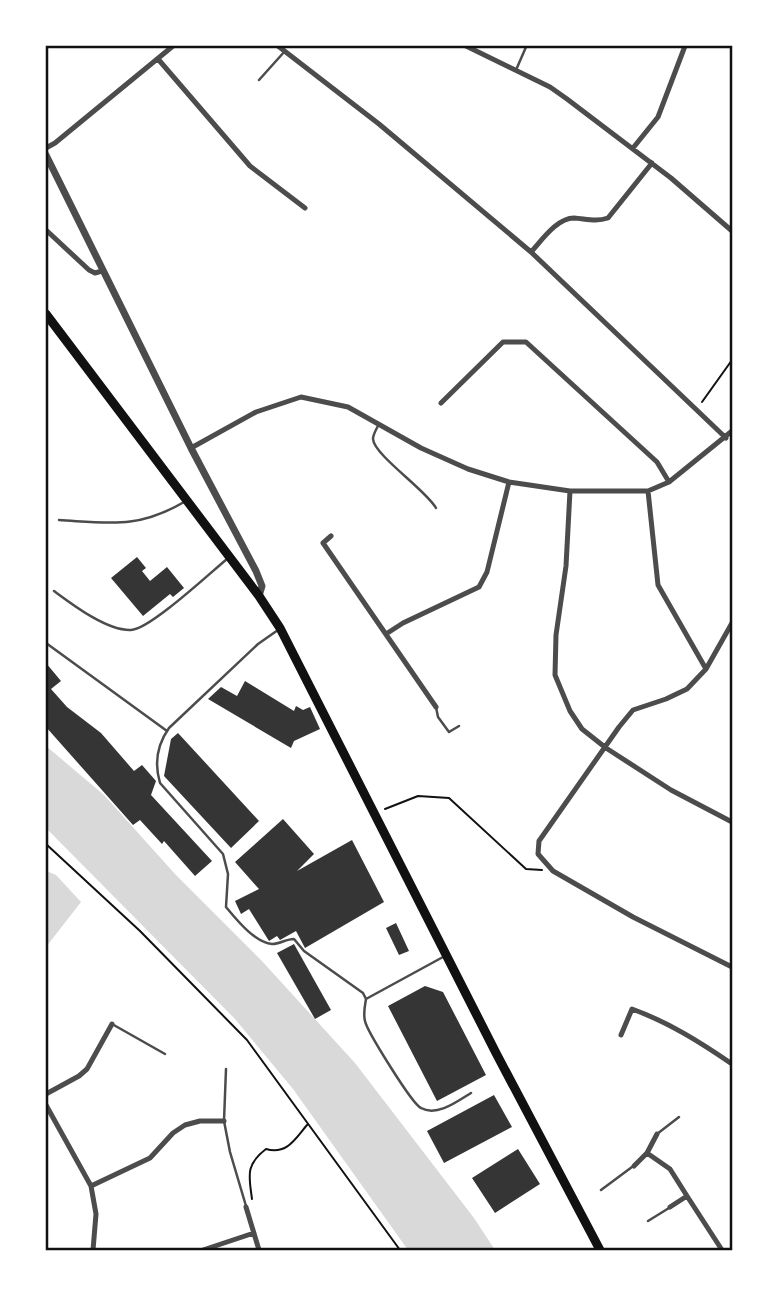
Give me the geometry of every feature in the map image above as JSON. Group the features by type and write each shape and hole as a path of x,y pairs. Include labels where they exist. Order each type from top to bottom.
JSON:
{"highway":[{"path":"46,314 281,628 502,1065 600,1251"}],"street":[{"path":"46,148 173,46"},
{"path":"278,46 379,124 531,252 726,438"},
{"path":"466,46 550,87 652,163 733,231"},
{"path":"632,148 658,117 685,46"},
{"path":"158,59 250,166 305,208"},
{"path":"46,155 191,448 256,571 262,586 259,596"},
{"path":"531,252 559,222 571,218 598,221 608,218 652,163"},
{"path":"46,230 89,270 95,273 103,271"},
{"path":"441,403 503,342 526,342 657,463 669,482"},
{"path":"191,448 256,412 300,397 348,407 468,469 509,482 570,491 648,491 669,482 733,431"},
{"path":"386,634 402,623 478,587 487,572 509,482"},
{"path":"570,491 566,566 555,635 555,675 570,711 582,729 606,748 671,790 733,822"},
{"path":"648,491 658,584 706,669"},
{"path":"331,536 323,543 436,707"},
{"path":"733,623 706,669 687,689 633,710 539,841 537,854 553,872 633,917 733,967"},
{"path":"621,1035 632,1009 654,1017 733,1063"},
{"path":"46,1094 87,1069 113,1024"},
{"path":"46,1105 91,1186 96,1213 93,1251"},
{"path":"91,1186 150,1158 173,1133 185,1125 200,1121 224,1121"},
{"path":"634,1166 647,1153 657,1134"},
{"path":"647,1153 670,1169 722,1251"},
{"path":"670,1207 687,1196"},
{"path":"246,1207 259,1251"},
{"path":"203,1251 254,1233"}],"lane":[{"path":"516,70 526,47"},
{"path":"259,80 285,51"},
{"path":"379,424 374,443 387,459 426,493 436,508"},
{"path":"59,520 124,524 151,519 187,501"},
{"path":"54,591 105,623 132,631 162,613 230,557"},
{"path":"281,628 258,644 163,736 156,759 160,783 223,854 228,874 226,907 237,920 267,943 275,944 294,939 304,951 363,993 366,999 365,1023 410,1097 421,1108 431,1111 451,1106 471,1093"},
{"path":"46,643 167,731"},
{"path":"436,707 438,717 449,732 459,726"},
{"path":"366,999 448,954"},
{"path":"113,1024 166,1054"},
{"path":"226,1069 224,1121 246,1207"},
{"path":"657,1134 679,1117"},
{"path":"601,1190 634,1166"},
{"path":"648,1221 670,1207"}],"path":[{"path":"696,410 733,360"},
{"path":"375,813 418,796 449,798 526,869 553,872"},
{"path":"46,844 140,931 247,1040 400,1251"},
{"path":"246,1207 253,1203 249,1179 250,1166 256,1157 266,1149 274,1152 288,1148 308,1124"}],"shaded area":[{"path":"46,746 104,795 175,874 261,960 355,1063 474,1218 495,1250 408,1250 293,1089 235,1019 46,828"},
{"path":"49,872 56,875 81,902 46,947 46,874"}],"building":[{"path":"137,557 146,568 142,571 150,581 167,567 184,588 173,597 170,594 143,616 111,578"},
{"path":"46,663 61,681 51,689 67,707 101,733 134,771 142,765 156,781 151,795 212,861 195,876 164,841 162,844 140,820 133,825 46,727"},
{"path":"245,681 294,711 296,706 303,710 310,707 320,729 294,741 291,748 208,699 221,687 237,696"},
{"path":"178,733 259,821 231,848 164,776 171,739"},
{"path":"283,819 314,854 297,871 352,840 384,902 305,948 296,931 280,940 277,936 269,941 249,909 241,914 235,901 259,889 235,862"},
{"path":"396,923 409,951 399,955 386,928"},
{"path":"294,944 331,1010 315,1019 277,953"},
{"path":"425,986 443,992 486,1075 437,1101 388,1006"},
{"path":"494,1095 512,1127 444,1163 427,1131"},
{"path":"518,1149 540,1184 495,1213 472,1178"}]}
